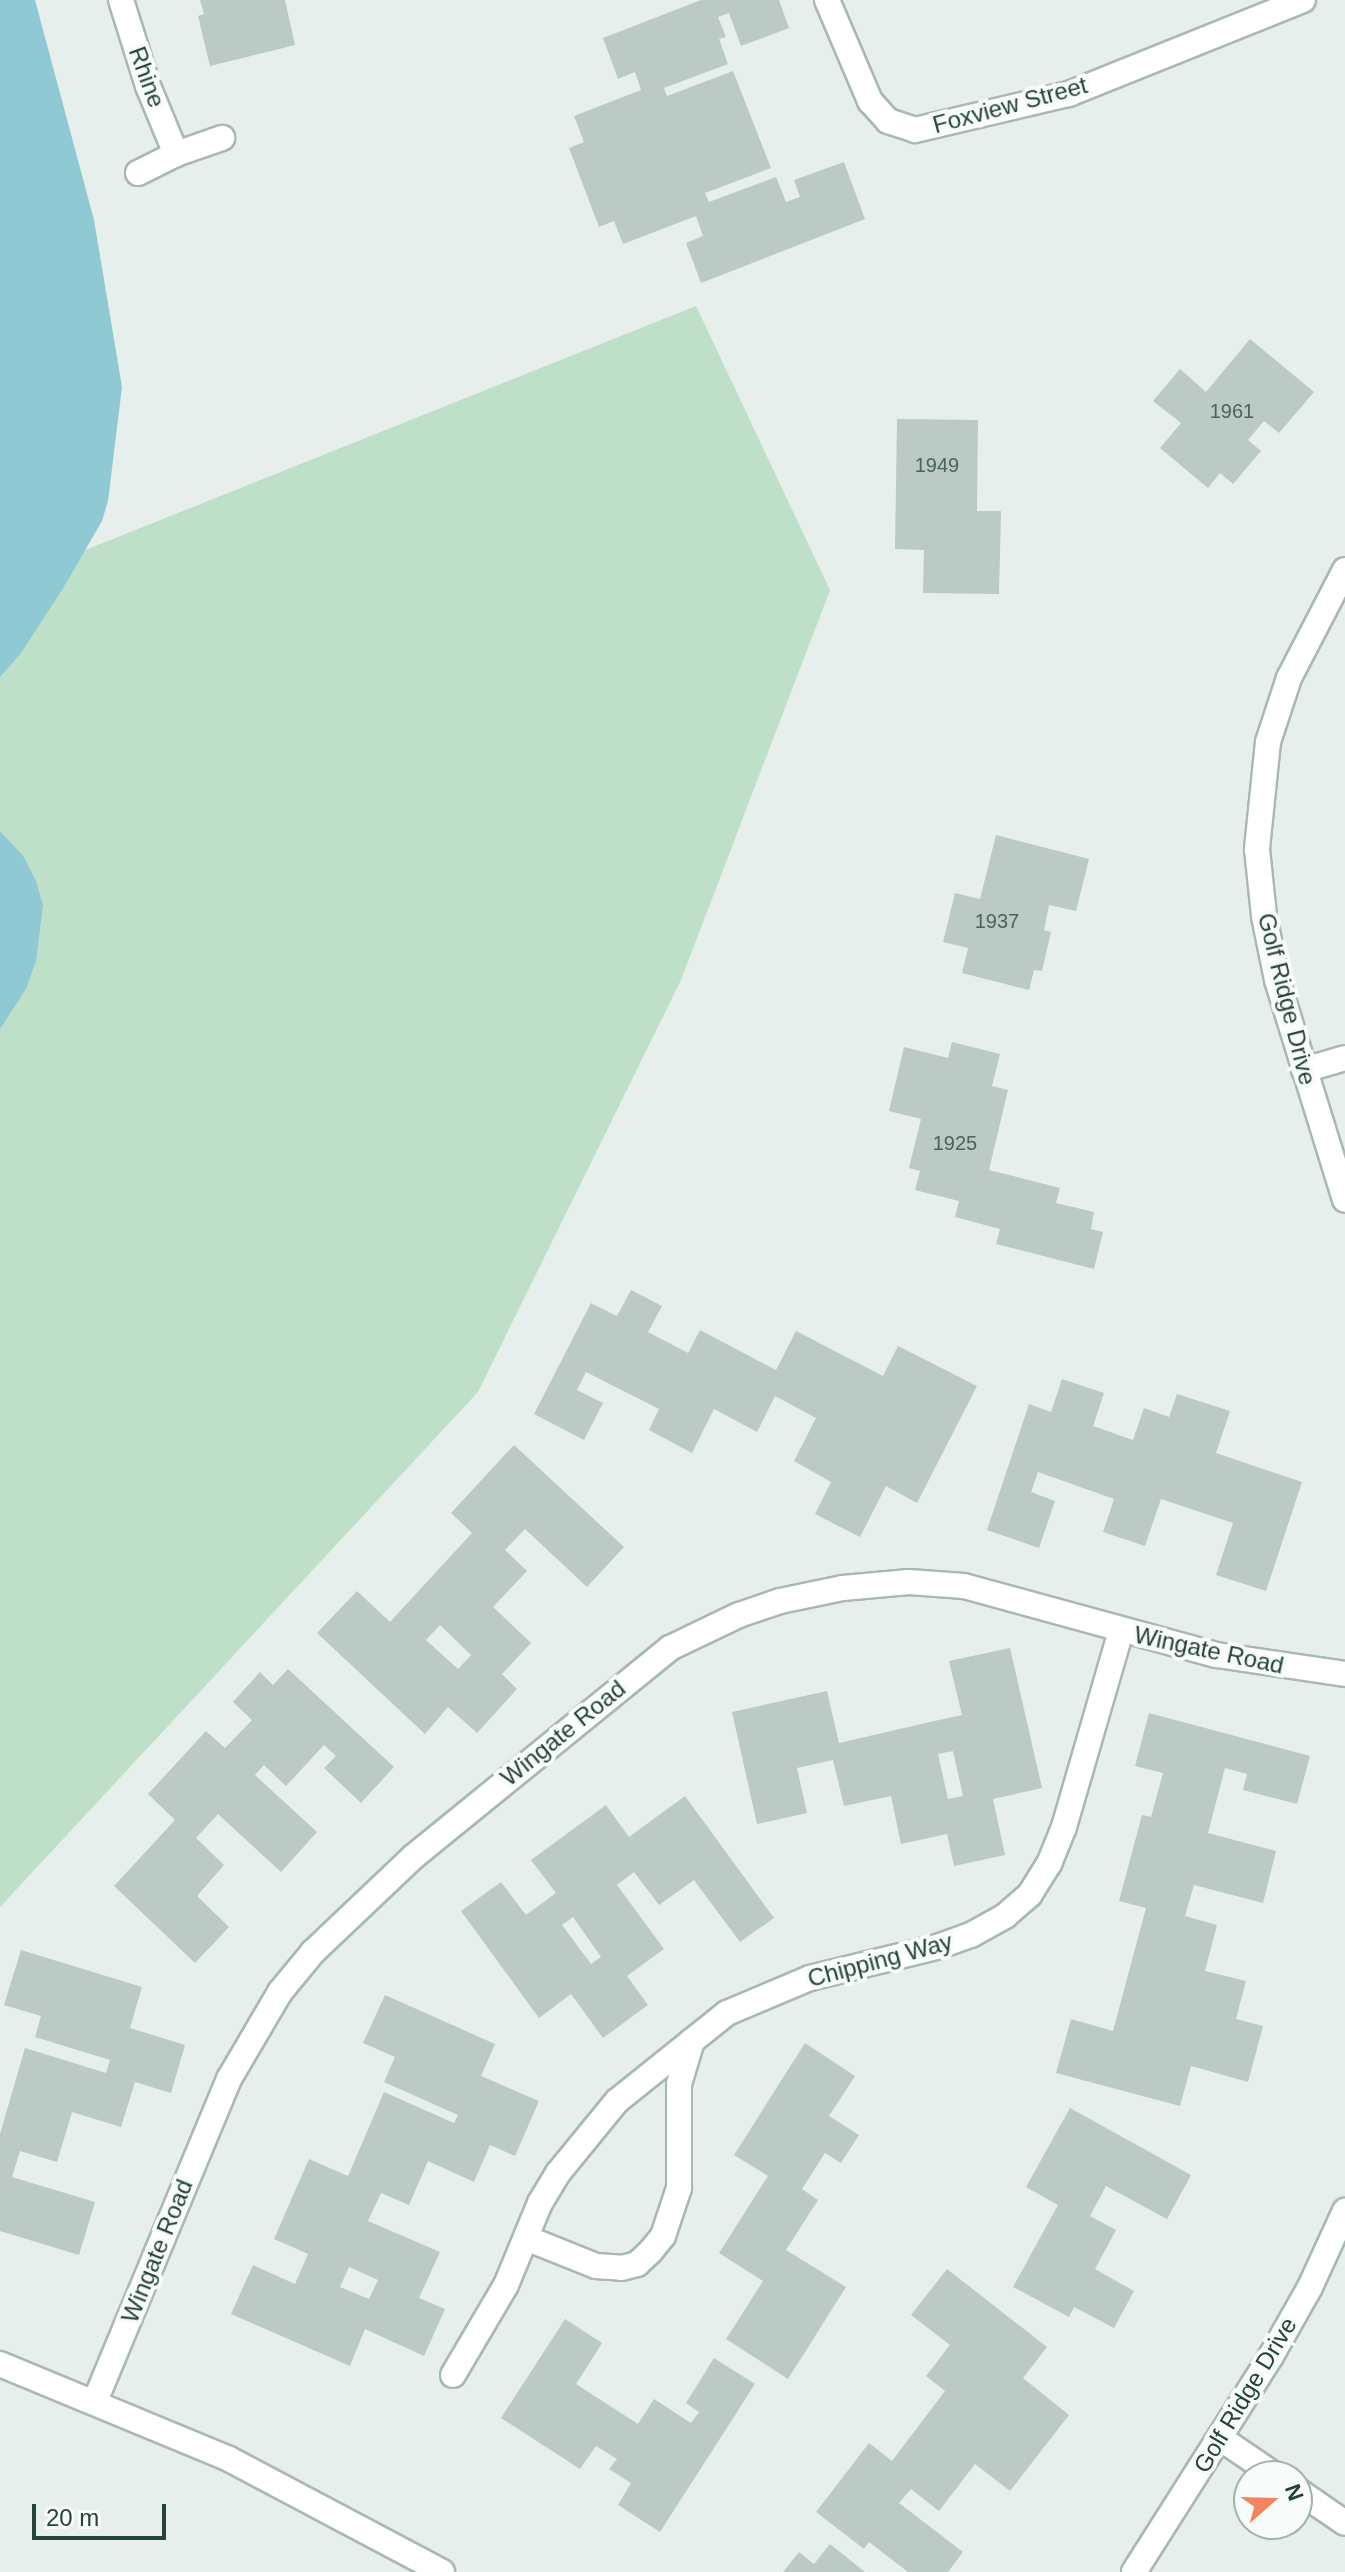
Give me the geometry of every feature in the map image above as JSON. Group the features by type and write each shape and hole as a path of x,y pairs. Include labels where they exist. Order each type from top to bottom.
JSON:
{"street":[{"name":"Rhine","path":"121,0 148,86 176,154"},
{"name":"Foxview Street","path":"827,0 870,101 888,121 915,130 1069,94 1303,0"},
{"path":"138,173 176,154 222,138"},
{"name":"Golf Ridge Drive","path":"1345,570 1289,678 1268,742 1257,849 1264,916 1277,980 1345,1200"},
{"path":"1304,1070 1345,1058"},
{"name":"Wingate Road","path":"95,2401 229,2079 280,1992 313,1952 413,1857 647,1664 703,1630 780,1601 843,1588 909,1582 964,1586 1217,1655 1345,1674"},
{"name":"Chipping Way","path":"453,2375 506,2285 540,2203 587,2135 617,2101 727,2013 765,1994 810,1978 940,1946 971,1935 1005,1916 1030,1894 1049,1864 1064,1827 1121,1631"},
{"path":"526,2238 596,2266 622,2268 637,2264 650,2252 663,2236 679,2188 679,2084 692,2041"},
{"name":"Golf Ridge Drive","path":"1134,2572 1220,2438 1310,2287 1345,2211"},
{"path":"0,2364 229,2459 441,2572"},
{"path":"1220,2438 1252,2460"},
{"path":"1313,2501 1345,2523"}],"green space":[{"path":"696,306 830,590 681,980 478,1392 0,1907 0,584"}],"water":[{"path":"0,0 35,0 94,220 122,387 108,501 102,521 21,653 0,677"},
{"path":"0,831 24,857 43,905 36,961 26,989 0,1029"}],"building":[{"path":"200,0 285,0 295,45 210,66 198,16 204,14"},
{"path":"701,0 779,0 789,28 741,46 729,13 718,17 726,37 719,39 728,64 664,88 667,96 733,71 771,168 705,193 709,202 776,177 786,202 800,197 794,180 844,162 865,219 701,283 686,243 703,236 696,216 623,244 614,221 599,227 569,148 584,142 574,116 641,90 635,72 618,79 603,38"},
{"path":"1250,339 1314,392 1279,433 1264,421 1248,440 1261,451 1233,484 1220,473 1208,488 1160,448 1181,423 1153,401 1180,369 1206,392"},
{"path":"897,419 978,420 977,511 1001,511 999,594 923,593 924,550 895,549"},
{"path":"996,835 1089,859 1076,911 1049,905 1044,930 1051,932 1042,971 1034,970 1029,990 962,973 968,948 943,942 955,893 980,899"},
{"path":"952,1042 1000,1054 992,1086 1008,1090 989,1170 1060,1188 1056,1203 1094,1212 1091,1229 1103,1232 1094,1269 996,1244 1000,1229 955,1217 959,1201 915,1190 920,1171 909,1168 921,1119 889,1111 904,1047 948,1058"},
{"path":"631,1290 662,1306 648,1332 688,1353 700,1330 776,1370 796,1331 883,1376 898,1346 977,1386 917,1503 886,1486 860,1537 815,1514 831,1482 794,1461 816,1418 775,1396 757,1432 714,1409 692,1453 649,1430 659,1409 586,1372 577,1390 603,1403 584,1440 534,1414 591,1303 617,1316"},
{"path":"1062,1379 1104,1393 1093,1426 1133,1440 1144,1408 1169,1417 1177,1394 1230,1411 1216,1453 1302,1482 1266,1591 1216,1575 1233,1523 1161,1499 1145,1546 1103,1532 1114,1499 1038,1472 1031,1492 1055,1501 1039,1548 987,1530 1029,1404 1051,1412"},
{"path":"514,1445 624,1547 587,1587 525,1529 505,1550 527,1571 493,1607 531,1643 502,1674 517,1689 477,1733 448,1707 425,1734 317,1633 357,1591 390,1622 472,1533 451,1513","holes":["440,1625 471,1655 458,1669 426,1640"]},
{"path":"1010,1648 1042,1788 993,1799 1005,1855 954,1866 947,1834 901,1844 891,1796 844,1806 833,1760 797,1768 807,1813 757,1824 732,1712 827,1691 839,1743 962,1715 949,1661","holes":["953,1751 963,1796 948,1799 938,1754"]},
{"path":"288,1669 394,1767 361,1803 324,1768 336,1756 324,1745 286,1786 264,1765 255,1775 317,1832 281,1872 218,1814 196,1838 224,1865 197,1896 229,1927 195,1963 114,1886 175,1820 148,1794 206,1731 225,1748 252,1720 233,1702 260,1672 273,1685"},
{"path":"1149,1713 1310,1756 1297,1804 1243,1790 1247,1774 1225,1768 1208,1833 1276,1851 1263,1903 1194,1885 1185,1916 1217,1925 1205,1971 1246,1981 1236,2019 1263,2026 1248,2082 1191,2066 1180,2106 1056,2073 1071,2019 1113,2031 1146,1908 1119,1901 1142,1815 1151,1817 1163,1773 1135,1766"},
{"path":"685,1796 774,1918 740,1942 694,1880 659,1905 634,1872 617,1885 664,1949 627,1976 648,2005 603,2038 571,1994 539,2018 461,1911 501,1882 526,1915 556,1893 531,1860 606,1805 629,1837","holes":["573,1917 601,1957 591,1964 562,1925"]},
{"path":"21,1950 142,1987 130,2028 185,2045 171,2093 135,2082 121,2127 72,2112 57,2162 20,2151 12,2177 95,2202 79,2255 0,2231 0,2134 25,2048 106,2073 110,2060 35,2037 41,2016 4,2005"},
{"path":"385,1995 495,2044 481,2076 539,2101 515,2156 490,2145 474,2182 428,2161 409,2205 381,2193 368,2221 440,2252 419,2298 445,2309 424,2356 365,2329 350,2366 231,2314 253,2265 295,2284 308,2254 274,2239 309,2159 348,2176 384,2092 454,2123 458,2115 384,2082 395,2057 363,2043","holes":["349,2267 378,2280 369,2299 340,2287"]},
{"path":"805,2043 855,2076 829,2116 859,2135 841,2163 825,2153 802,2189 818,2200 786,2250 846,2287 788,2379 726,2339 763,2281 719,2253 768,2176 734,2155"},
{"path":"1070,2108 1191,2175 1167,2219 1106,2186 1090,2216 1116,2230 1095,2269 1134,2291 1114,2328 1074,2307 1069,2317 1013,2287 1058,2205 1026,2187"},
{"path":"947,2269 1047,2347 1023,2378 1069,2415 1010,2491 975,2464 939,2511 911,2489 899,2503 963,2552 948,2572 908,2572 869,2542 864,2549 816,2512 869,2443 892,2461 945,2391 926,2376 950,2345 911,2315"},
{"path":"565,2319 602,2343 576,2384 638,2424 654,2399 691,2423 699,2412 686,2403 714,2358 755,2384 660,2532 618,2505 631,2483 609,2469 617,2459 596,2446 580,2469 501,2418"},
{"path":"830,2544 865,2572 783,2572 799,2552 814,2564"}]}
